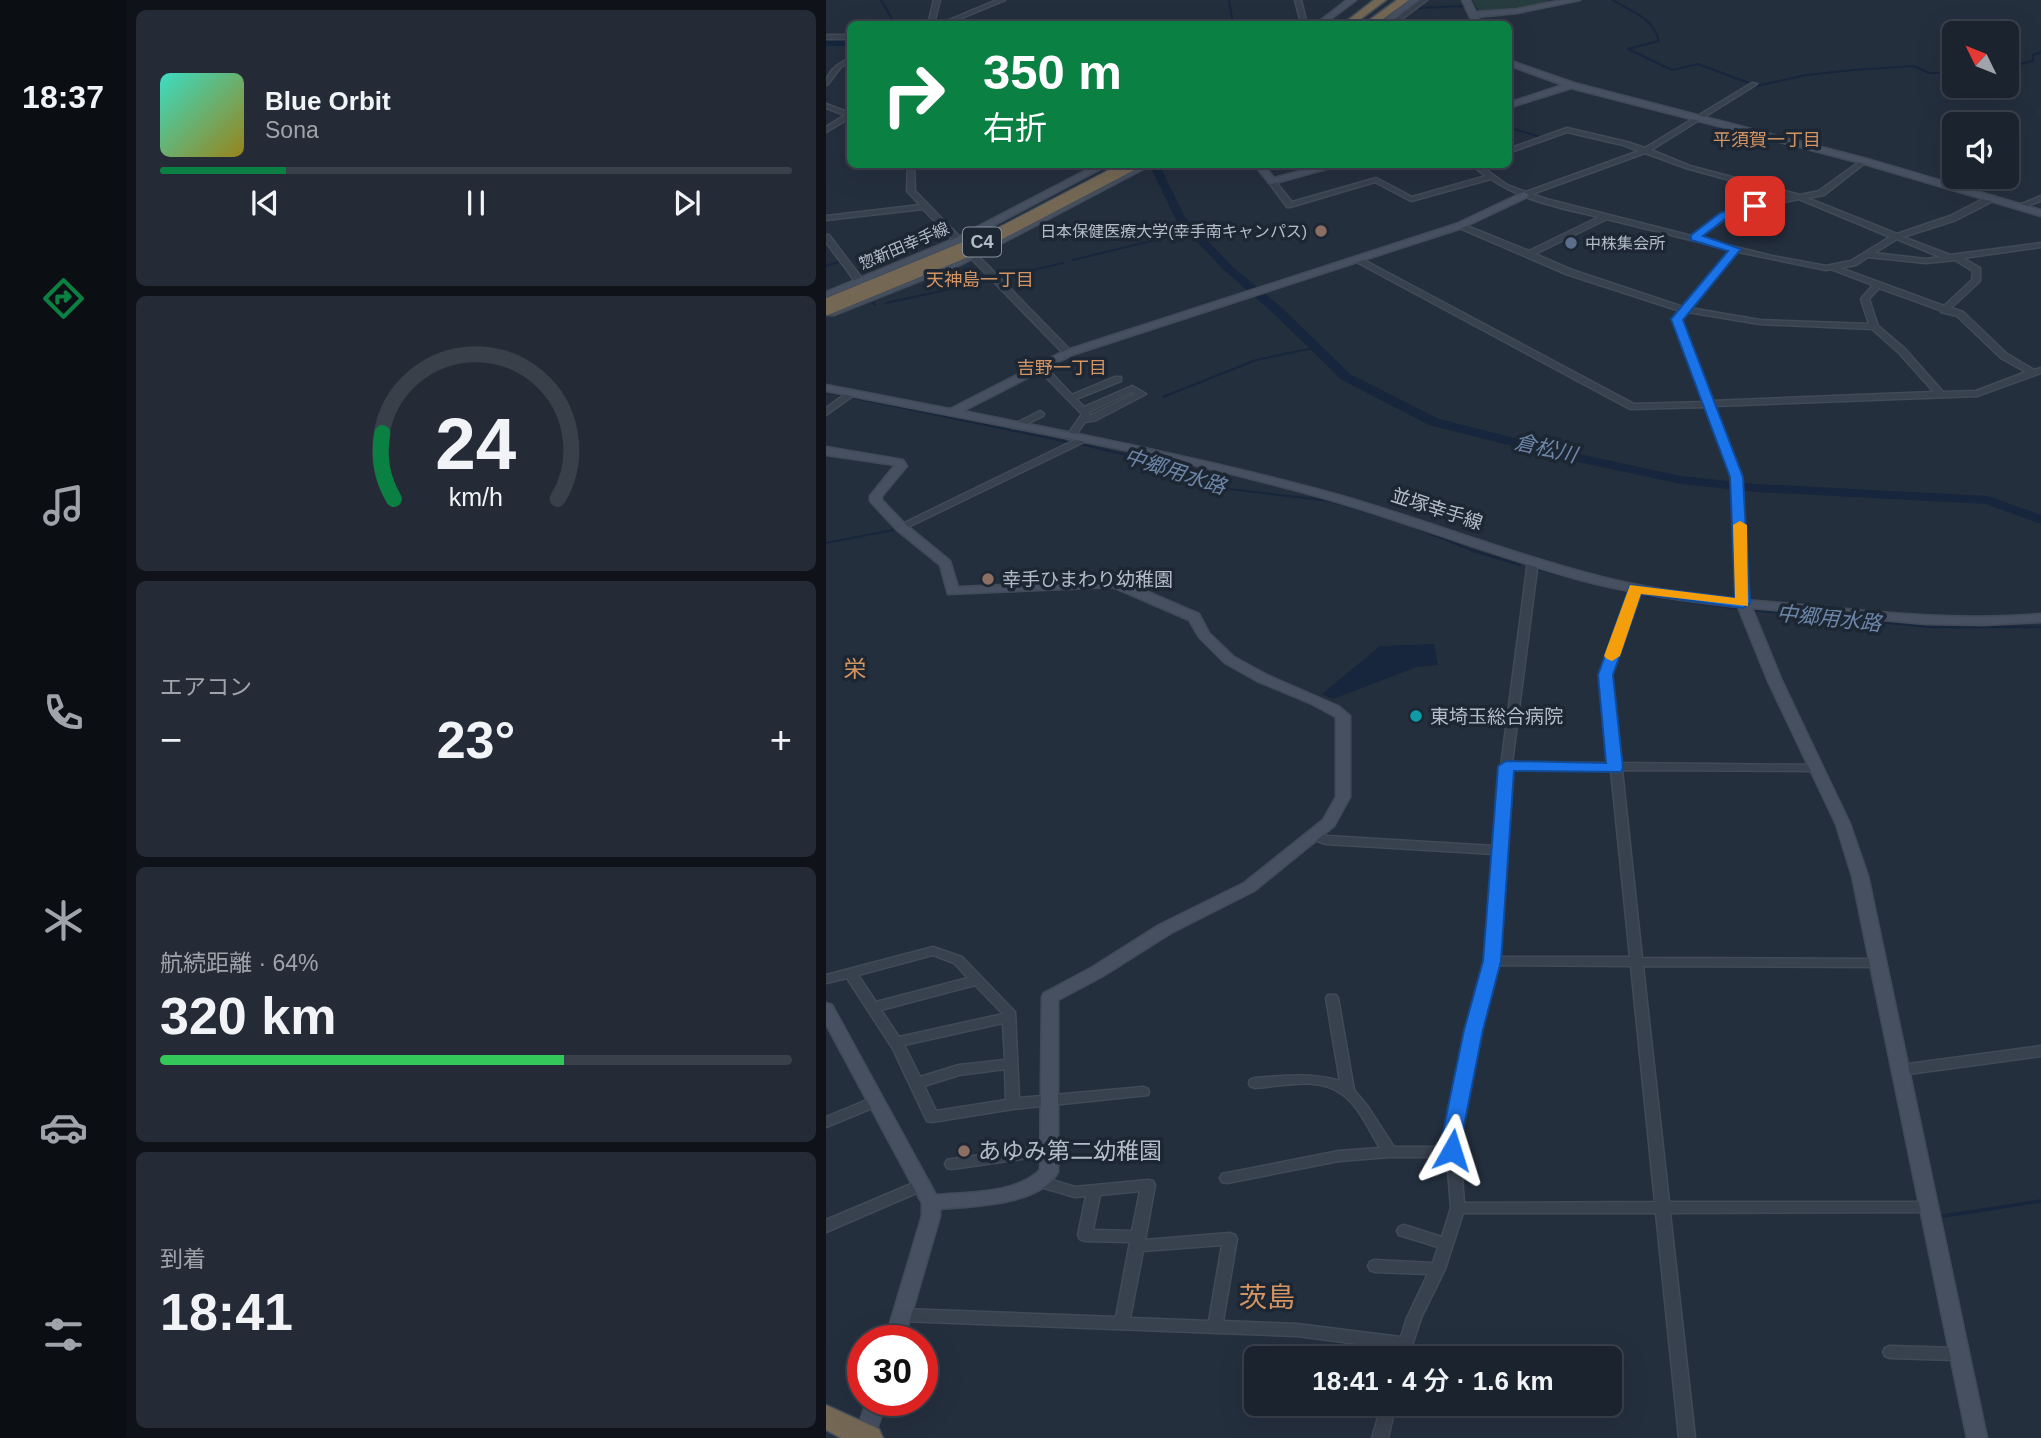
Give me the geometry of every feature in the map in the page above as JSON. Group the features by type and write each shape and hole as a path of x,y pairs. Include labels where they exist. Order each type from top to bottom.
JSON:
{"highway":[{"path":"1340,21 1369,0"},
{"path":"1352,21 1381,0"},
{"path":"1362,21 1391,0"},
{"path":"1373,21 1404,0"},
{"name":"C4","path":"826,301 976,238 1111,168"},
{"name":"C4","path":"826,307 984,242 1139,168"},
{"path":"826,1417 866,1437"}],"street":[{"path":"932,21 937,0"},
{"path":"950,21 1002,0"},
{"path":"1298,0 1303,21"},
{"path":"1324,21 1352,0"},
{"path":"1387,21 1415,0"},
{"path":"1396,21 1424,0"},
{"path":"1465,0 1475,21"},
{"path":"1472,15 1517,11 1576,0"},
{"path":"826,37 847,37"},
{"path":"826,83 839,66 847,62"},
{"path":"1512,63 1571,85 1864,161 2041,213"},
{"path":"826,66 839,66"},
{"path":"951,413 1068,354 1459,226 1565,178 1645,151 1755,84"},
{"path":"1512,105 1571,85"},
{"path":"826,106 847,114"},
{"path":"826,130 847,117"},
{"path":"1512,149 1567,130 1799,197 1977,270 1976,281 1944,310"},
{"path":"1695,237 1733,210 1822,193 1864,161"},
{"path":"911,168 911,191 1068,354"},
{"name":"惣新田幸手線","path":"826,296 957,240 1095,168"},
{"name":"惣新田幸手線","path":"826,314 972,255 1139,168"},
{"path":"1261,168 1290,205 1376,180 1411,199 1492,177"},
{"path":"1272,181 1324,168"},
{"path":"1479,168 1524,195 1812,267 1834,268 1875,286 1960,314 2004,356 2037,371"},
{"path":"1834,268 1868,255 1895,237 1953,218 1992,198"},
{"path":"2021,206 2041,198"},
{"path":"826,218 925,207"},
{"path":"1529,254 1605,216"},
{"path":"1459,226 1569,272 1682,309 1760,321 1874,327"},
{"path":"826,237 860,282"},
{"path":"1868,255 1913,261 1955,259 2041,245"},
{"path":"1736,249 1682,309 1677,319 1682,339 1712,406 1737,477 1743,603 1775,681 1843,824 1855,857 1880,962 1927,1207 1977,1438"},
{"path":"1355,259 1633,407 1712,406 1977,393 2037,371"},
{"path":"1875,286 1865,299 1874,327 1902,351 1940,394"},
{"path":"1040,366 1071,398 1083,415"},
{"path":"1071,398 1118,379"},
{"name":"並塚幸手線","path":"826,388 848,395 1016,426 1327,495 1533,561 1635,589 1743,603 1929,621 2010,622 2041,618"},
{"path":"901,527 1076,439 1083,415 1132,390 1142,394 1083,415"},
{"path":"826,412 848,395"},
{"path":"1016,426 1040,414"},
{"path":"826,451 899,462 901,466 876,496 876,501 901,527 946,564 950,587 955,592 1115,583 1194,617 1200,640 1248,673 1343,716 1337,737 1342,797 1334,816 1315,836 1249,887 1165,929 1097,972 1050,997 1049,1172 1042,1182 1027,1189 931,1203"},
{"path":"1405,1346 1414,1318 1438,1269 1458,1208 1452,1136 1474,1030 1492,961 1506,766 1533,561"},
{"path":"1635,589 1606,675 1687,1438"},
{"path":"1506,766 1816,768"},
{"path":"1315,836 1326,840 1498,850"},
{"path":"826,979 933,950 958,960 1009,1012 1013,1104"},
{"path":"1492,961 1880,962"},
{"path":"850,972 896,1042 932,1117 1013,1104 1143,1092"},
{"path":"874,1007 977,980"},
{"path":"1332,998 1348,1090 1390,1152"},
{"path":"826,1009 931,1203 931,1216 900,1325"},
{"path":"896,1042 1009,1017"},
{"path":"1901,1070 2041,1051"},
{"path":"916,1083 959,1070 1011,1064"},
{"path":"1255,1083 1310,1080 1331,1083 1348,1090"},
{"path":"826,1122 877,1101"},
{"path":"952,1164 1049,1150"},
{"path":"1227,1178 1339,1156 1390,1152 1452,1152"},
{"path":"1042,1182 1075,1192 1148,1185 1122,1324"},
{"path":"826,1226 923,1184"},
{"path":"1094,1190 1085,1234 1137,1241 1230,1239 1215,1327"},
{"path":"1458,1208 1927,1207"},
{"path":"1404,1231 1446,1244"},
{"path":"1375,1266 1438,1269"},
{"path":"903,1315 1297,1330 1378,1346"},
{"path":"1890,1352 1957,1354"},
{"path":"866,1437 872,1416"},
{"path":"1380,1438 1386,1416"}],"green space":[{"path":"1472,0 1547,0 1552,3 1479,12"}],"water":[{"path":"1434,644 1438,665 1417,667 1333,699 1322,694 1380,646"}],"waterway":[{"path":"881,0 893,21"},
{"path":"1229,0 1232,21"},
{"path":"1471,0 1478,12"},
{"path":"1612,0 1647,21 1659,41 1628,49 1672,70 1698,64 1757,86 1806,75 1853,70 1914,66 1929,73 1942,73"},
{"path":"1419,8 1464,6"},
{"name":"倉松川","path":"826,43 847,43"},
{"path":"2020,64 2033,61 2033,55 2041,52"},
{"path":"1512,128 1546,139"},
{"name":"倉松川","path":"1156,168 1180,218 1228,268 1278,311 1346,377 1434,422 1564,455 1681,480 1757,488 1988,500 2041,520"},
{"name":"倉松川","path":"1185,233 1192,231"},
{"path":"1073,260 1176,235"},
{"path":"826,266 838,262"},
{"path":"1003,277 1063,263"},
{"path":"842,266 852,278"},
{"path":"886,303 992,280"},
{"path":"1163,397 1256,360 1314,348"},
{"name":"中郷用水路","path":"826,392 843,396"},
{"name":"中郷用水路","path":"850,397 1073,443"},
{"name":"中郷用水路","path":"1080,444 1156,462 1229,489 1330,501 1406,524 1471,550"},
{"path":"826,543 893,530"},
{"name":"中郷用水路","path":"1471,550 1520,565"},
{"name":"中郷用水路","path":"1471,550 1476,552"},
{"name":"中郷用水路","path":"1538,569 1630,592"},
{"name":"中郷用水路","path":"1636,594 1740,609"},
{"name":"中郷用水路","path":"1750,610 1932,627 2041,627"},
{"path":"1944,1216 2041,1201"}],"slow traffic":[{"path":"1612,656 1635,589 1743,603 1740,525"}],"place":[{"name":"日本保健医療大学(幸手南キャンパス)","path":"1321,231"},
{"name":"中株集会所","path":"1571,243"},
{"name":"幸手ひまわり幼稚園","path":"988,579"},
{"name":"東埼玉総合病院","path":"1416,716"},
{"name":"あゆみ第二幼稚園","path":"964,1151"}],"district":[{"name":"平須賀一丁目","path":"1767,140"},
{"name":"天神島一丁目","path":"980,280"},
{"name":"吉野一丁目","path":"1062,368"},
{"name":"栄","path":"855,669"},
{"name":"茨島","path":"1267,1297"}],"route":[{"path":"1452,1150 1452,1136 1474,1030 1492,961 1506,766 1615,768 1606,675 1635,589 1743,603 1737,477 1712,406 1682,339 1677,319 1682,309 1736,249 1695,237 1733,210 1755,206"}]}
